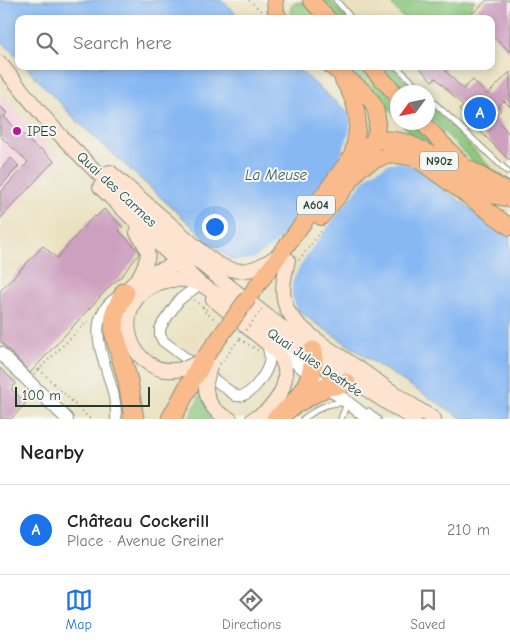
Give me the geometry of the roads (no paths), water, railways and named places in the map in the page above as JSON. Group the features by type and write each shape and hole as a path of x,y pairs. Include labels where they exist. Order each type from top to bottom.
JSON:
{"highway":[{"path":"121,418 128,381 114,332 115,312 125,292"},
{"name":"A604","path":"170,419 202,371"},
{"name":"A604","path":"182,419 202,371"},
{"path":"276,419 301,390 330,395 346,383"}],"main road":[{"path":"277,15 274,0 280,0"},
{"path":"311,0 324,15"},
{"name":"Quai des Carmes","path":"0,63 62,137 87,162 202,265 258,298"},
{"path":"335,70 354,99 358,120 355,163"},
{"path":"335,70 367,95 376,113 378,138 363,147 355,163"},
{"path":"374,70 390,87"},
{"name":"Quai des Carmes","path":"0,78 58,146 178,264 200,284 231,303"},
{"path":"20,88 33,97 91,155 208,257 224,267 246,271 284,257 285,302 290,314 302,327 337,354 434,419"},
{"path":"430,130 466,166 510,193"},
{"name":"N90z","path":"378,138 395,139 417,146 491,195 510,199"},
{"name":"N90z","path":"355,163 391,154 416,158 510,227"},
{"name":"A604","path":"202,371 258,298 284,257 355,163"},
{"path":"466,166 470,174 510,214"},
{"path":"108,195 146,243 149,251 147,262 139,277 125,292"},
{"path":"139,277 178,264 202,265"},
{"path":"230,419 212,406 206,395 202,371 165,369 146,362 138,354 130,341 128,319 131,309 136,300 149,287 178,279 200,284 262,347 281,356 285,367 285,385 301,390"},
{"name":"Quai Jules Destrée","path":"258,298 301,390"},
{"name":"Quai Jules Destrée","path":"231,303 265,328 301,390"},
{"name":"Quai Jules Destrée","path":"301,390 346,383 401,419"},
{"path":"253,419 301,390"},
{"name":"Quai Jules Destrée","path":"301,390 380,397 414,419"}],"street":[{"path":"200,284 185,294 163,323 160,335 163,341 236,396 240,397 249,393 269,364 262,347"},
{"path":"0,353 68,419"},
{"path":"330,395 345,407 364,418 378,419"}],"lane":[{"path":"336,0 349,15"},
{"path":"400,70 416,85"},
{"path":"435,103 507,171"},
{"path":"341,419 345,407 356,403 378,419"}],"water":[{"path":"0,0 221,0 238,15 15,15 15,55 0,39"},
{"name":"La Meuse","path":"29,70 300,70 399,155 510,236 510,419 463,419 311,320 215,247 75,119"}],"place":[{"name":"Château Cockerill","path":"480,113"},
{"name":"IPES","path":"17,131"}]}
